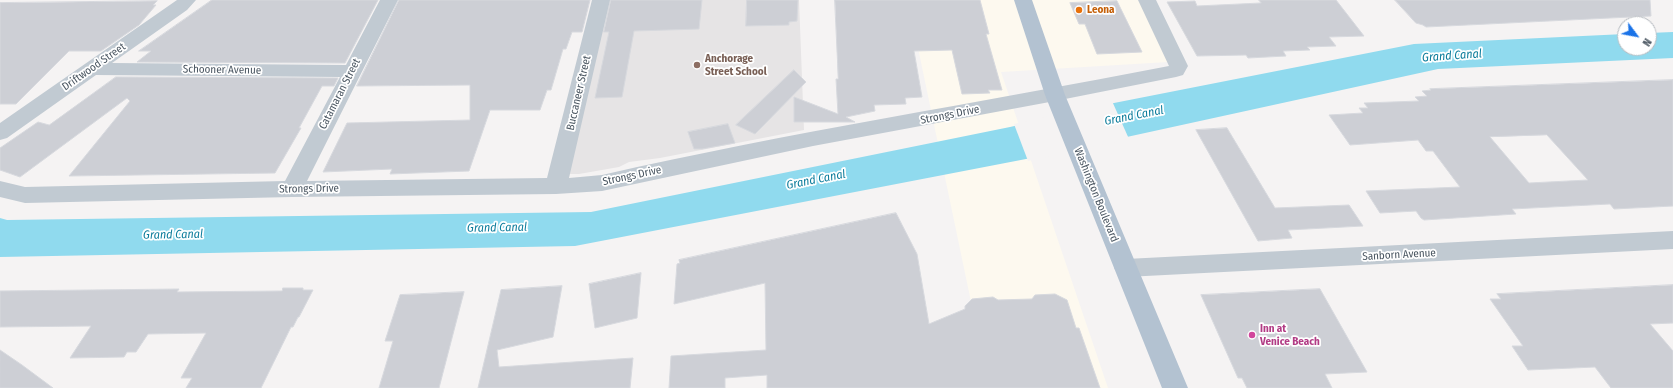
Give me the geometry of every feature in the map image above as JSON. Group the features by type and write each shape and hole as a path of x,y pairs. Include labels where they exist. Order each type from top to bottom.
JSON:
{"main road":[{"name":"Washington Boulevard","path":"1023,0 1058,103 1175,388"}],"street":[{"name":"Driftwood Street","path":"0,133 181,6 187,0"},
{"name":"Catamaran Street","path":"292,189 389,0"},
{"name":"Buccaneer Street","path":"556,186 601,0"},
{"name":"Strongs Drive","path":"0,189 25,195 292,189 556,186 602,183 649,172 814,139 1058,103 1176,71 1179,66 1147,0"},
{"name":"Schooner Avenue","path":"92,69 352,71"},
{"path":"0,113 29,113"},
{"name":"Sanborn Avenue","path":"1126,268 1673,240"}],"shaded area":[{"name":"Anchorage Street School","path":"607,0 799,0 804,130 660,158 629,162 619,167 579,174 568,174"},
{"path":"908,0 1139,0 1168,62 1001,72 1108,388 989,388"}],"water":[{"name":"Grand Canal","path":"1673,32 1673,58 1438,69 1026,159 575,246 0,257 0,218 7,220 591,212 1010,127 1114,103 1414,44 1617,34 1617,56 1657,56 1657,33"}],"pier":[{"path":"1112,101 1129,139 1028,161 1014,124"}],"building":[{"path":"212,0 378,0 345,63 137,62 151,51 139,51"},
{"path":"399,0 590,0 582,32 572,32 566,49 563,49 551,90 547,90 540,110 490,110 469,171 390,174 392,169 323,172 347,123 470,120 470,85 357,86"},
{"path":"611,0 702,0 699,29 634,31 622,97 595,98 609,32 604,32"},
{"path":"747,0 798,0 797,21 789,22 789,25 746,26"},
{"path":"835,0 980,0 989,34 986,34 1002,90 988,90 990,93 962,94 952,50 914,51 922,97 905,98 906,104 874,105 875,111 846,117 855,122 794,122 794,97 838,114"},
{"path":"1259,0 1336,0 1364,36 1329,37 1336,46 1307,47 1310,50 1283,51 1286,56 1248,58 1246,55 1197,56 1167,2 1195,1 1197,6 1261,3"},
{"path":"1395,0 1650,0 1651,16 1617,16 1617,18 1426,27 1416,23"},
{"path":"157,1 153,5 156,5 139,25 101,51 69,51 16,104 0,104 0,3"},
{"path":"1117,1 1142,52 1097,54 1085,24 1079,24 1070,3"},
{"path":"794,70 806,82 755,134 736,125"},
{"path":"116,77 338,78 334,86 322,86 299,128 301,128 275,173 69,176 130,101 127,98 20,177 0,170 0,148 38,122 49,125"},
{"path":"1673,80 1673,206 1614,209 1610,204 1512,209 1516,214 1424,220 1416,211 1380,213 1366,191 1460,187 1433,151 1426,151 1418,140 1350,145 1329,115 1363,113 1359,108 1368,108 1364,103 1419,101 1415,97 1427,96 1422,91 1431,90 1430,89","holes":["1547,135 1588,180 1529,183 1490,137"]},
{"path":"728,124 735,143 694,149 688,132"},
{"path":"1227,128 1275,208 1349,205 1363,226 1288,230 1292,238 1258,241 1196,130"},
{"path":"896,213 917,254 929,324 965,309 965,306 972,299 993,297 998,300 1032,299 1035,295 1055,294 1067,300 1076,328 1079,328 1100,388 767,388 767,375 725,378 725,388 669,388 671,356 766,350 765,283 674,304 677,264 680,263 679,260"},
{"path":"641,273 637,318 595,328 589,284"},
{"path":"1673,285 1673,323 1650,324 1673,351 1673,388 1611,388 1595,367 1528,370 1512,346 1523,346 1490,299 1501,299 1497,294"},
{"path":"562,286 553,337 497,350 499,367 633,358 630,388 478,388 501,290"},
{"path":"283,288 303,288 303,290 313,290 299,317 293,327 291,327 261,388 186,388 192,378 181,378 206,333 148,334 136,352 127,352 124,357 70,358 91,326 0,327 0,291 179,289 177,292 282,291"},
{"name":"Inn at Venice Beach","path":"1320,289 1367,372 1325,374 1332,388 1247,388 1242,378 1238,378 1201,295"},
{"path":"464,292 439,388 379,388 393,341 385,341 400,295"},
{"path":"0,350 22,365 53,388 0,388"}],"place":[{"name":"Leona","path":"1079,10"},
{"name":"Anchorage Street School","path":"697,65"},
{"name":"Inn at Venice Beach","path":"1252,335"}]}
